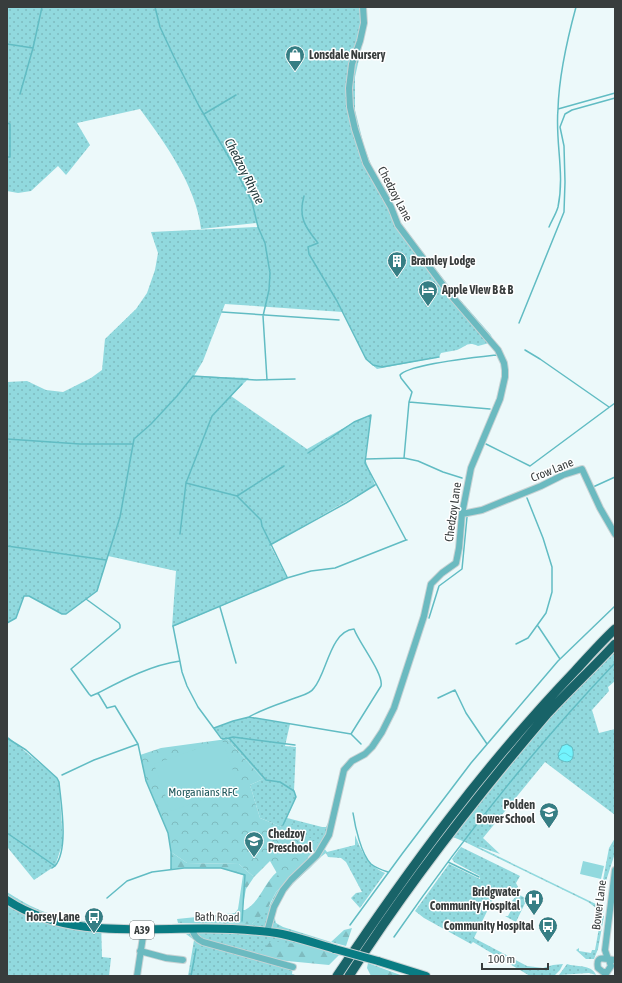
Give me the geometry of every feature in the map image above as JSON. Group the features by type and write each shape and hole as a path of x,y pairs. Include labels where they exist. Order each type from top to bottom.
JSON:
{"highway":[{"path":"338,976 379,913 474,785 537,710 615,629"},
{"path":"349,976 388,918 443,842 494,778 548,713 615,644"}],"main road":[{"name":"Bath Road","path":"7,900 29,913 56,922 99,928 144,930 231,929 282,934 426,976"}],"street":[{"name":"Chedzoy Lane","path":"267,932 274,907 283,890 291,880 318,855 329,835 344,770 347,765 372,747 382,732 394,708 424,616 432,584 442,573 456,563 462,514 471,468 500,399 505,377 504,363 495,346 449,293 407,239 372,176 364,155 350,107 349,88 352,64 360,41 364,23 363,7"},
{"name":"Crow Lane","path":"462,514 482,510 541,486 563,474 582,470 600,508 615,534"},
{"name":"Bower Lane","path":"599,973 597,964 608,959 606,943 615,870"},
{"path":"192,929 195,937 203,942 293,967"},
{"path":"137,976 144,930"},
{"path":"140,951 156,953 166,958 182,960"},
{"path":"599,973 609,970 612,964 608,959"}],"green space":[{"path":"7,7 366,7 367,23 355,77 355,110 364,146 373,170 388,193 400,222 455,294 491,335 493,342 478,346 469,344 457,350 441,353 439,357 377,369 366,359 343,312 225,304 203,361 194,376 249,378 231,396 307,449 354,422 371,416 365,459 375,485 270,545 287,578 172,627 176,571 108,556 97,591 66,614 62,614 29,596 24,596 16,618 7,623 7,382 27,381 46,390 63,392 91,378 102,370 105,339 136,309 147,293 155,270 158,253 151,232 258,227 257,223 201,229 193,197 186,181 169,151 140,109 77,123 90,145 66,175 58,166 31,191 18,193 7,191"},
{"path":"615,652 615,681 608,687 609,691 592,710 599,733 615,729 615,815 545,762 483,838 500,854 477,846 604,908 603,913 588,902 453,837 540,728"},
{"path":"249,717 290,724 285,746 296,747 294,791 296,797 287,818 322,827 326,827 329,823 321,844 327,852 355,845 355,835 369,862 385,873 360,908 351,898 356,893 362,892 346,862 341,858 328,857 326,853 286,892 277,907 275,915 276,923 283,927 331,942 325,950 257,957 293,967 292,974 298,976 188,976 194,940 186,934 205,931 210,924 252,924 270,905 276,892 301,866 307,855 309,860 315,852 309,850 282,827 260,818 250,785 263,779 227,739 222,740 223,739 214,728"},
{"path":"7,736 57,778 59,782 63,842 55,866 34,880 8,848 7,849"},
{"name":"Morganians RFC","path":"227,739 263,779 250,785 260,818 282,827 287,819 307,836 320,844 301,865 282,882 270,861 254,877 239,864 187,863 171,852 168,833 146,781 140,755 161,748"},
{"path":"222,740 239,787 171,811 154,764"},
{"path":"615,838 615,853 606,881 603,880 609,848"},
{"path":"461,847 520,876 516,883 518,887 516,891 502,892 495,895 474,938 527,966 543,968 563,964 554,976 530,976 473,942 471,944 424,918 415,911 449,864 480,879 480,876 454,862 452,859"},
{"path":"171,852 187,863 239,864 254,877 246,889 242,910 250,907 280,869 307,855 301,866 276,892 267,910 252,924 178,923 177,919 235,913 238,909 243,875 221,868 171,869"},
{"path":"583,861 604,866 601,879 580,874"},
{"path":"7,892 30,905 63,918 101,922 102,957 111,958 109,976 7,976"},
{"path":"518,894 527,899 516,922 505,916 508,916 515,903 512,901"},
{"path":"598,915 604,916 598,949 594,959 586,959 576,950 579,948 579,951 591,953 592,950 595,950 601,917"},
{"path":"352,928 346,946 331,942 344,930"},
{"path":"271,941 313,946 339,955 329,965 277,960 258,955"},
{"path":"368,963 403,976 371,976 367,968"},
{"path":"567,964 587,967 594,971 596,975 589,973 559,975"}],"water":[{"path":"567,744 572,747 573,758 566,762 559,759 558,754 562,746"}],"waterway":[{"path":"20,94 33,48 42,7"},
{"name":"Chedzoy Rhyne","path":"155,7 160,27 174,57 252,202 258,227 265,243 270,273 269,290 263,316 267,380"},
{"path":"576,7 564,57 558,109 615,93"},
{"path":"7,44 33,48"},
{"path":"204,114 236,95"},
{"path":"519,323 564,212 564,146 560,127 565,114 572,110 615,98"},
{"path":"549,227 558,207 561,182 557,121 558,109"},
{"path":"7,123 10,124 10,157 7,157"},
{"path":"304,196 302,203 302,216 306,227 318,243 308,247 309,254 337,301 366,359 373,365 382,367 439,357"},
{"path":"222,312 339,320"},
{"path":"525,350 609,407"},
{"path":"404,458 409,402 412,392 400,375 406,371 430,364 497,355"},
{"path":"7,623 16,618 24,596 29,596 62,614 66,614 97,591 120,517 134,439 151,424 193,376 256,380 295,379"},
{"path":"180,534 186,483 212,416 242,384"},
{"path":"409,402 490,409"},
{"path":"486,444 530,466 615,403"},
{"path":"308,453 354,422 371,415 365,463 407,540"},
{"path":"7,439 80,444 133,444"},
{"path":"366,459 404,458 418,461 443,472 462,478"},
{"path":"237,496 284,466"},
{"path":"593,487 615,477"},
{"path":"186,483 237,496 261,520 262,526 287,577"},
{"path":"270,545 346,503 375,485"},
{"path":"516,644 528,638 546,613 552,592 552,567 543,538 527,498"},
{"path":"429,618 439,586 462,569 467,517"},
{"path":"283,825 296,797 294,791 280,782 266,780 229,738 221,738 198,707 187,686 182,672 173,626 287,578 311,571 335,568 406,540"},
{"path":"7,546 106,560"},
{"path":"86,599 119,623 120,628 71,669 91,696 98,693 107,708 115,706 138,744 146,781 168,833 171,852 171,869"},
{"path":"350,925 471,763 558,661 615,606"},
{"path":"220,607 236,663"},
{"path":"538,626 560,659"},
{"path":"249,717 267,708 305,695 311,691 318,681 339,637 346,631 354,629 379,674 381,686 351,734"},
{"path":"98,693 148,669 180,661"},
{"path":"394,937 472,830 499,796 555,728 615,663"},
{"path":"438,698 455,690 466,713 487,744"},
{"path":"214,728 249,717 351,734 361,744"},
{"path":"229,738 233,737 295,745"},
{"path":"7,738 26,750 57,778 59,782 63,838 62,849 55,866"},
{"path":"62,775 94,760 138,744"},
{"path":"353,813 359,840 364,854 371,864 388,872"},
{"path":"7,833 55,866 52,868"},
{"path":"448,862 479,877"},
{"path":"107,898 127,881 152,872 184,868 221,868 245,875 242,921"},
{"path":"191,976 196,949"}],"place":[{"name":"Lonsdale Nursery","path":"295,72"},
{"name":"Bramley Lodge","path":"397,278"},
{"name":"Apple View B & B","path":"428,307"},
{"name":"Polden Bower School","path":"549,829"},
{"name":"Chedzoy Preschool","path":"254,858"},
{"name":"Bridgwater Community Hospital","path":"534,916"},
{"name":"Horsey Lane","path":"94,934"},
{"name":"Community Hospital","path":"548,943"}]}
